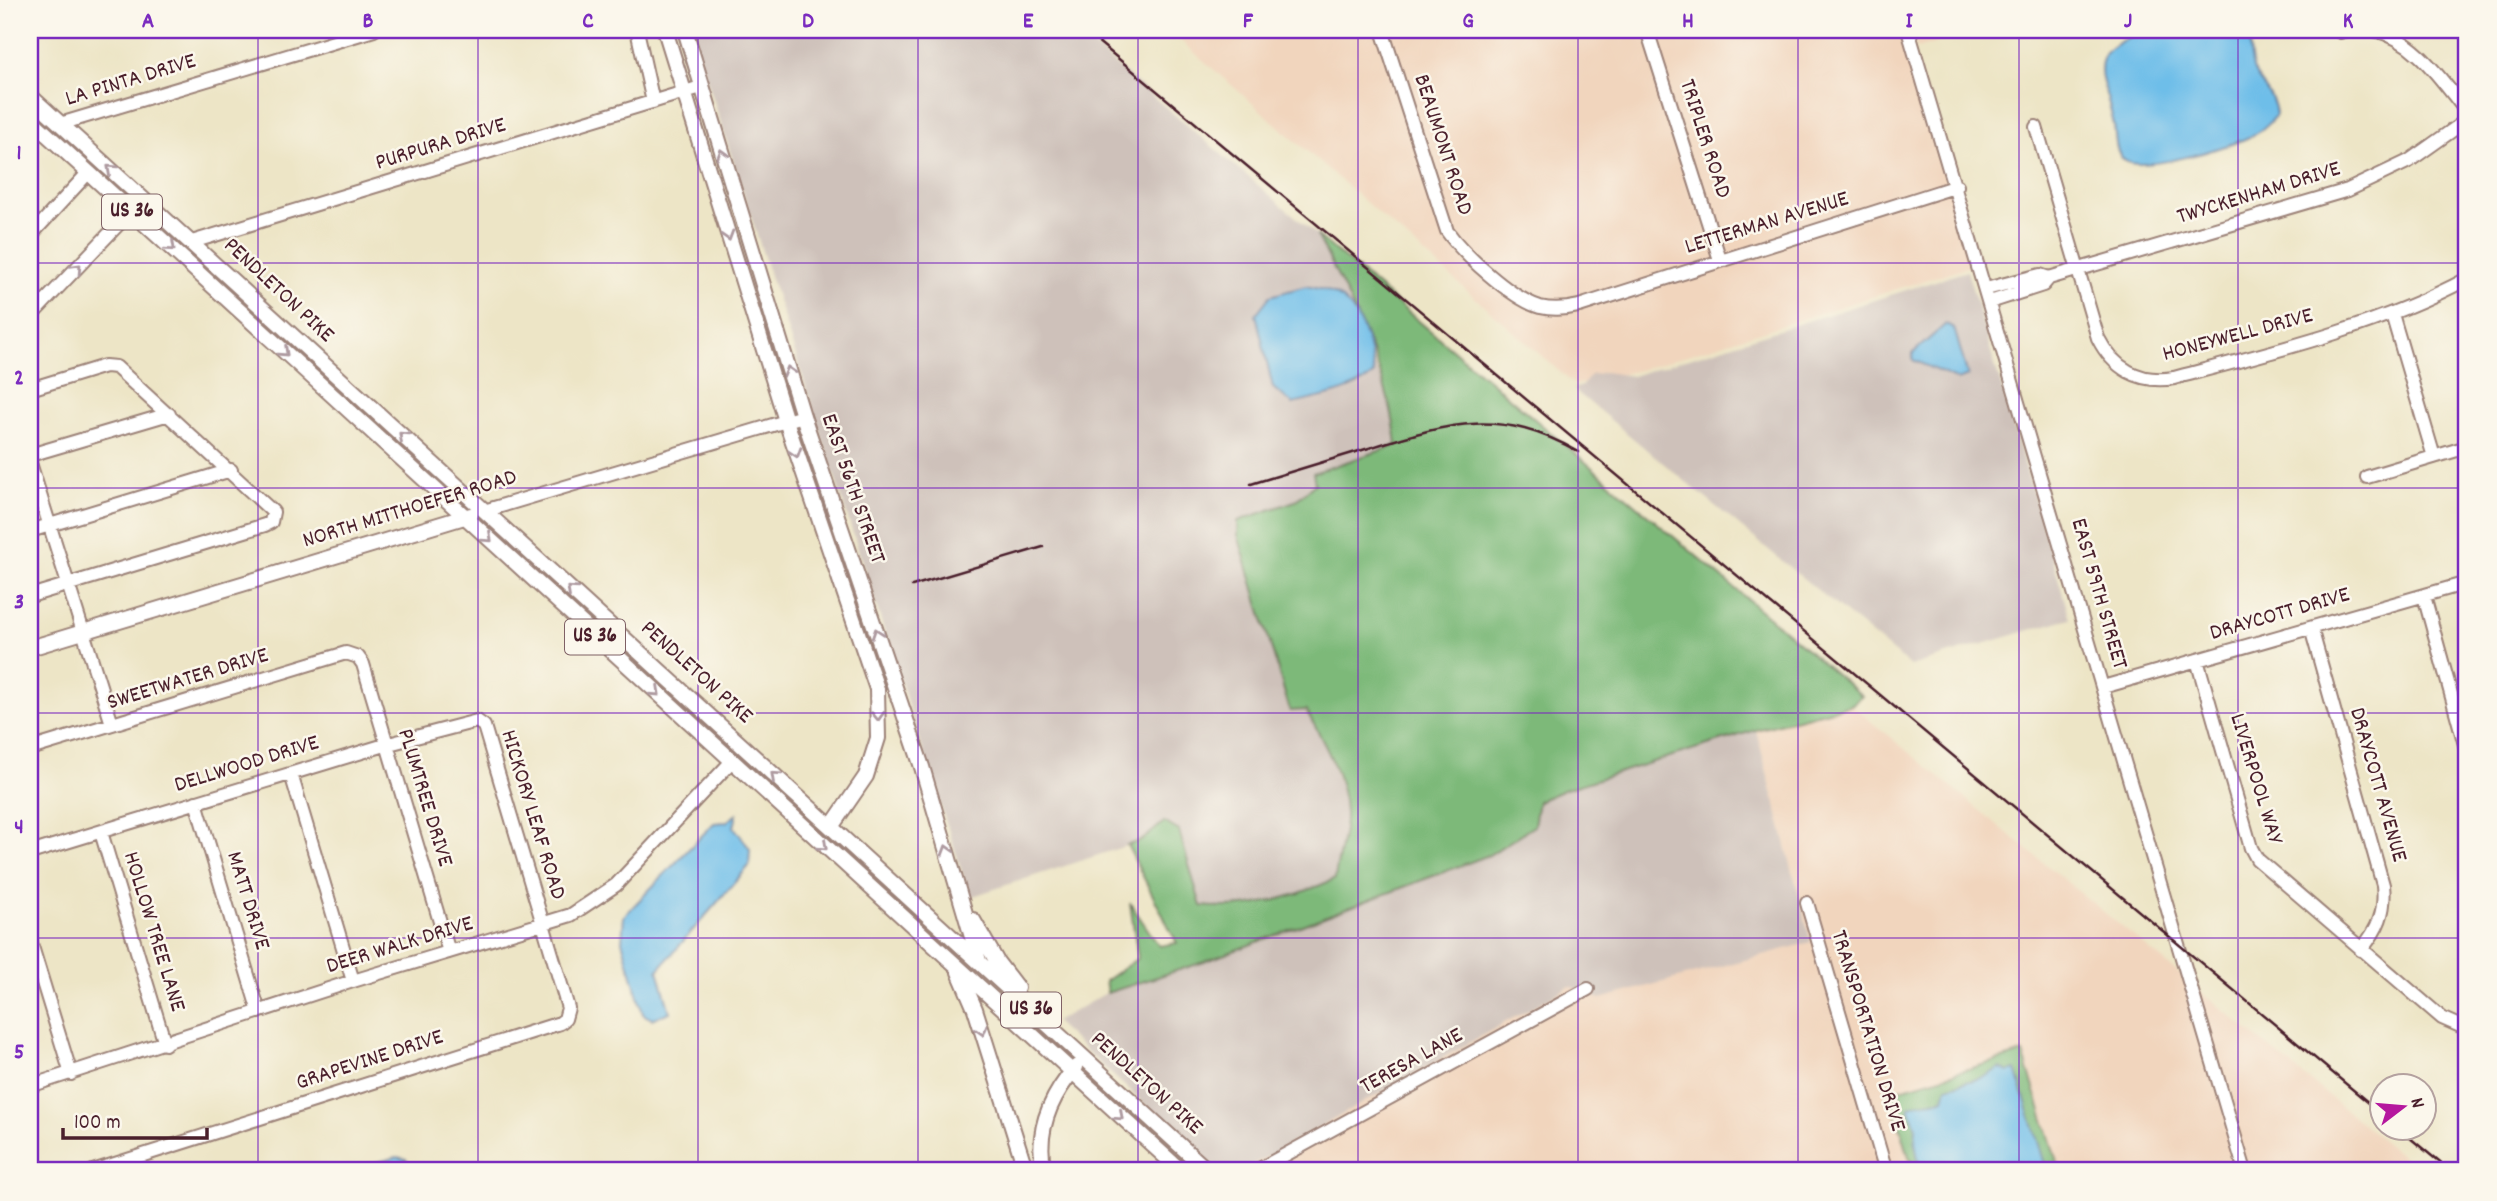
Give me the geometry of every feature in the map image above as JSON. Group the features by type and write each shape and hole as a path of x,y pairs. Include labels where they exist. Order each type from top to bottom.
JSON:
{"main road":[{"name":"EAST 56TH STREET","path":"665,30 786,421 877,689 878,738 866,776 831,827"},
{"name":"EAST 56TH STREET","path":"685,30 803,416 905,715 979,962"},
{"name":"PENDLETON PIKE","path":"30,96 1208,1171"},
{"name":"PENDLETON PIKE","path":"30,119 1181,1171"},
{"name":"NORTH MITTHOEFER ROAD","path":"30,648 484,511"},
{"path":"961,895 997,962 1042,1019"},
{"path":"957,968 975,1009 1026,1171"},
{"path":"1044,1171 1041,1160 1044,1119 1071,1072 1084,1058"}],"street":[{"name":"LA PINTA DRIVE","path":"60,124 374,30"},
{"path":"638,30 653,102"},
{"name":"BEAUMONT ROAD","path":"1382,30 1444,225 1451,237 1527,302 1557,309 1589,302"},
{"name":"TRIPLER ROAD","path":"1647,30 1720,260"},
{"name":"EAST 59TH STREET","path":"1908,30 1957,186 2245,1171"},
{"path":"2374,30 2397,37 2413,48 2467,112"},
{"name":"PURPURA DRIVE","path":"192,242 701,87"},
{"name":"TWYCKENHAM DRIVE","path":"1988,295 2040,275 2049,278 2078,270 2348,190 2409,161 2467,120"},
{"name":"HONEYWELL DRIVE","path":"2036,127 2098,338 2106,353 2127,372 2150,379 2177,377 2392,314 2467,279"},
{"path":"30,236 89,173"},
{"name":"LETTERMAN AVENUE","path":"1589,302 1957,186"},
{"path":"30,317 131,211"},
{"path":"2392,314 2434,457"},
{"path":"30,389 112,366 120,369 273,509 269,523 30,596"},
{"path":"30,456 169,414"},
{"name":"NORTH MITTHOEFER ROAD","path":"484,511 803,416"},
{"path":"2367,477 2467,447"},
{"path":"30,463 112,724"},
{"path":"30,531 231,470"},
{"name":"DRAYCOTT DRIVE","path":"2103,687 2467,583"},
{"path":"2424,596 2467,751"},
{"name":"DRAYCOTT AVENUE","path":"2311,628 2383,885 2384,901 2380,921 2361,950"},
{"name":"SWEETWATER DRIVE","path":"30,749 346,653 358,657"},
{"name":"PLUMTREE DRIVE","path":"358,657 363,664 449,952"},
{"name":"LIVERPOOL WAY","path":"2197,660 2254,855 2265,869 2442,1018 2467,1029"},
{"name":"DELLWOOD DRIVE","path":"30,853 385,745 477,721"},
{"name":"HICKORY LEAF ROAD","path":"477,721 484,726 544,924"},
{"name":"DEER WALK DRIVE","path":"30,1086 353,981 544,924 584,908 616,885 731,762"},
{"path":"291,774 353,981"},
{"name":"MATT DRIVE","path":"196,802 259,1012"},
{"name":"HOLLOW TREE LANE","path":"101,832 164,1044"},
{"name":"TRANSPORTATION DRIVE","path":"1807,904 1886,1171"},
{"name":"GRAPEVINE DRIVE","path":"93,1171 562,1022 568,1008 544,924"},
{"path":"30,940 71,1074"},
{"name":"TERESA LANE","path":"1256,1171 1588,989"}],"shaded area":[{"path":"691,30 1074,30 1317,235 1342,285 1393,408 1397,445 1313,473 1315,484 1295,501 1238,522 1238,535 1289,711 1306,709 1324,740 1340,787 1346,814 1335,879 1305,892 1244,908 1201,906 1164,822 1141,841 970,897"},
{"path":"1172,30 1899,30 1973,265 1640,370 1575,385 1172,33"},
{"path":"1911,30 1978,30 1917,49"},
{"path":"1967,271 2070,618 1910,666 1573,389 1582,386 1591,375 1604,372 1632,376"},
{"path":"1851,705 2368,1128 2368,1142 2385,1142 2420,1171 1242,1171 1570,986 1811,942 1756,730"},
{"path":"1756,730 1811,942 1600,999 1570,986 1242,1171 1217,1171 1055,1022 1115,988 1204,962 1489,855 1534,826 1538,801 1566,789"}],"green space":[{"path":"1317,235 1862,696 1851,705 1756,730 1566,789 1538,801 1534,826 1489,855 1204,962 1107,993 1105,981 1138,958 1130,903 1159,946 1177,943 1127,845 1141,841 1164,822 1179,831 1201,906 1236,907 1270,902 1335,879 1345,821 1341,786 1326,746 1306,710 1290,711 1238,535 1238,521 1295,501 1315,484 1313,473 1397,445 1393,418 1377,364 1355,311"},
{"path":"2023,1053 2060,1171 1913,1171 1890,1092"}],"water":[{"path":"2147,30 2250,30 2250,53 2254,70 2271,98 2276,115 2251,136 2204,153 2147,164 2124,160 2117,148 2101,66 2104,56 2112,47"},
{"path":"1306,286 1333,293 1351,308 1367,340 1374,374 1346,390 1293,404 1273,388 1256,314 1270,296"},
{"path":"1946,324 1954,328 1968,376 1958,380 1913,360 1913,353"},
{"path":"737,814 734,827 750,849 749,866 658,970 670,1012 652,1019 643,1014 622,941 624,916 714,823 726,822"},
{"path":"2000,1068 2009,1072 2016,1070 2047,1171 1920,1171 1915,1142 1916,1128 1909,1107 1944,1098 1947,1087 1984,1077"},
{"path":"397,1157 406,1159 410,1171 344,1171"}],"railway":[{"path":"1084,30 2368,1102"},
{"path":"1251,484 1450,426 1499,424 1524,429 1579,452"},
{"path":"912,586 1043,547"},
{"path":"2415,1142 2450,1171"}]}
